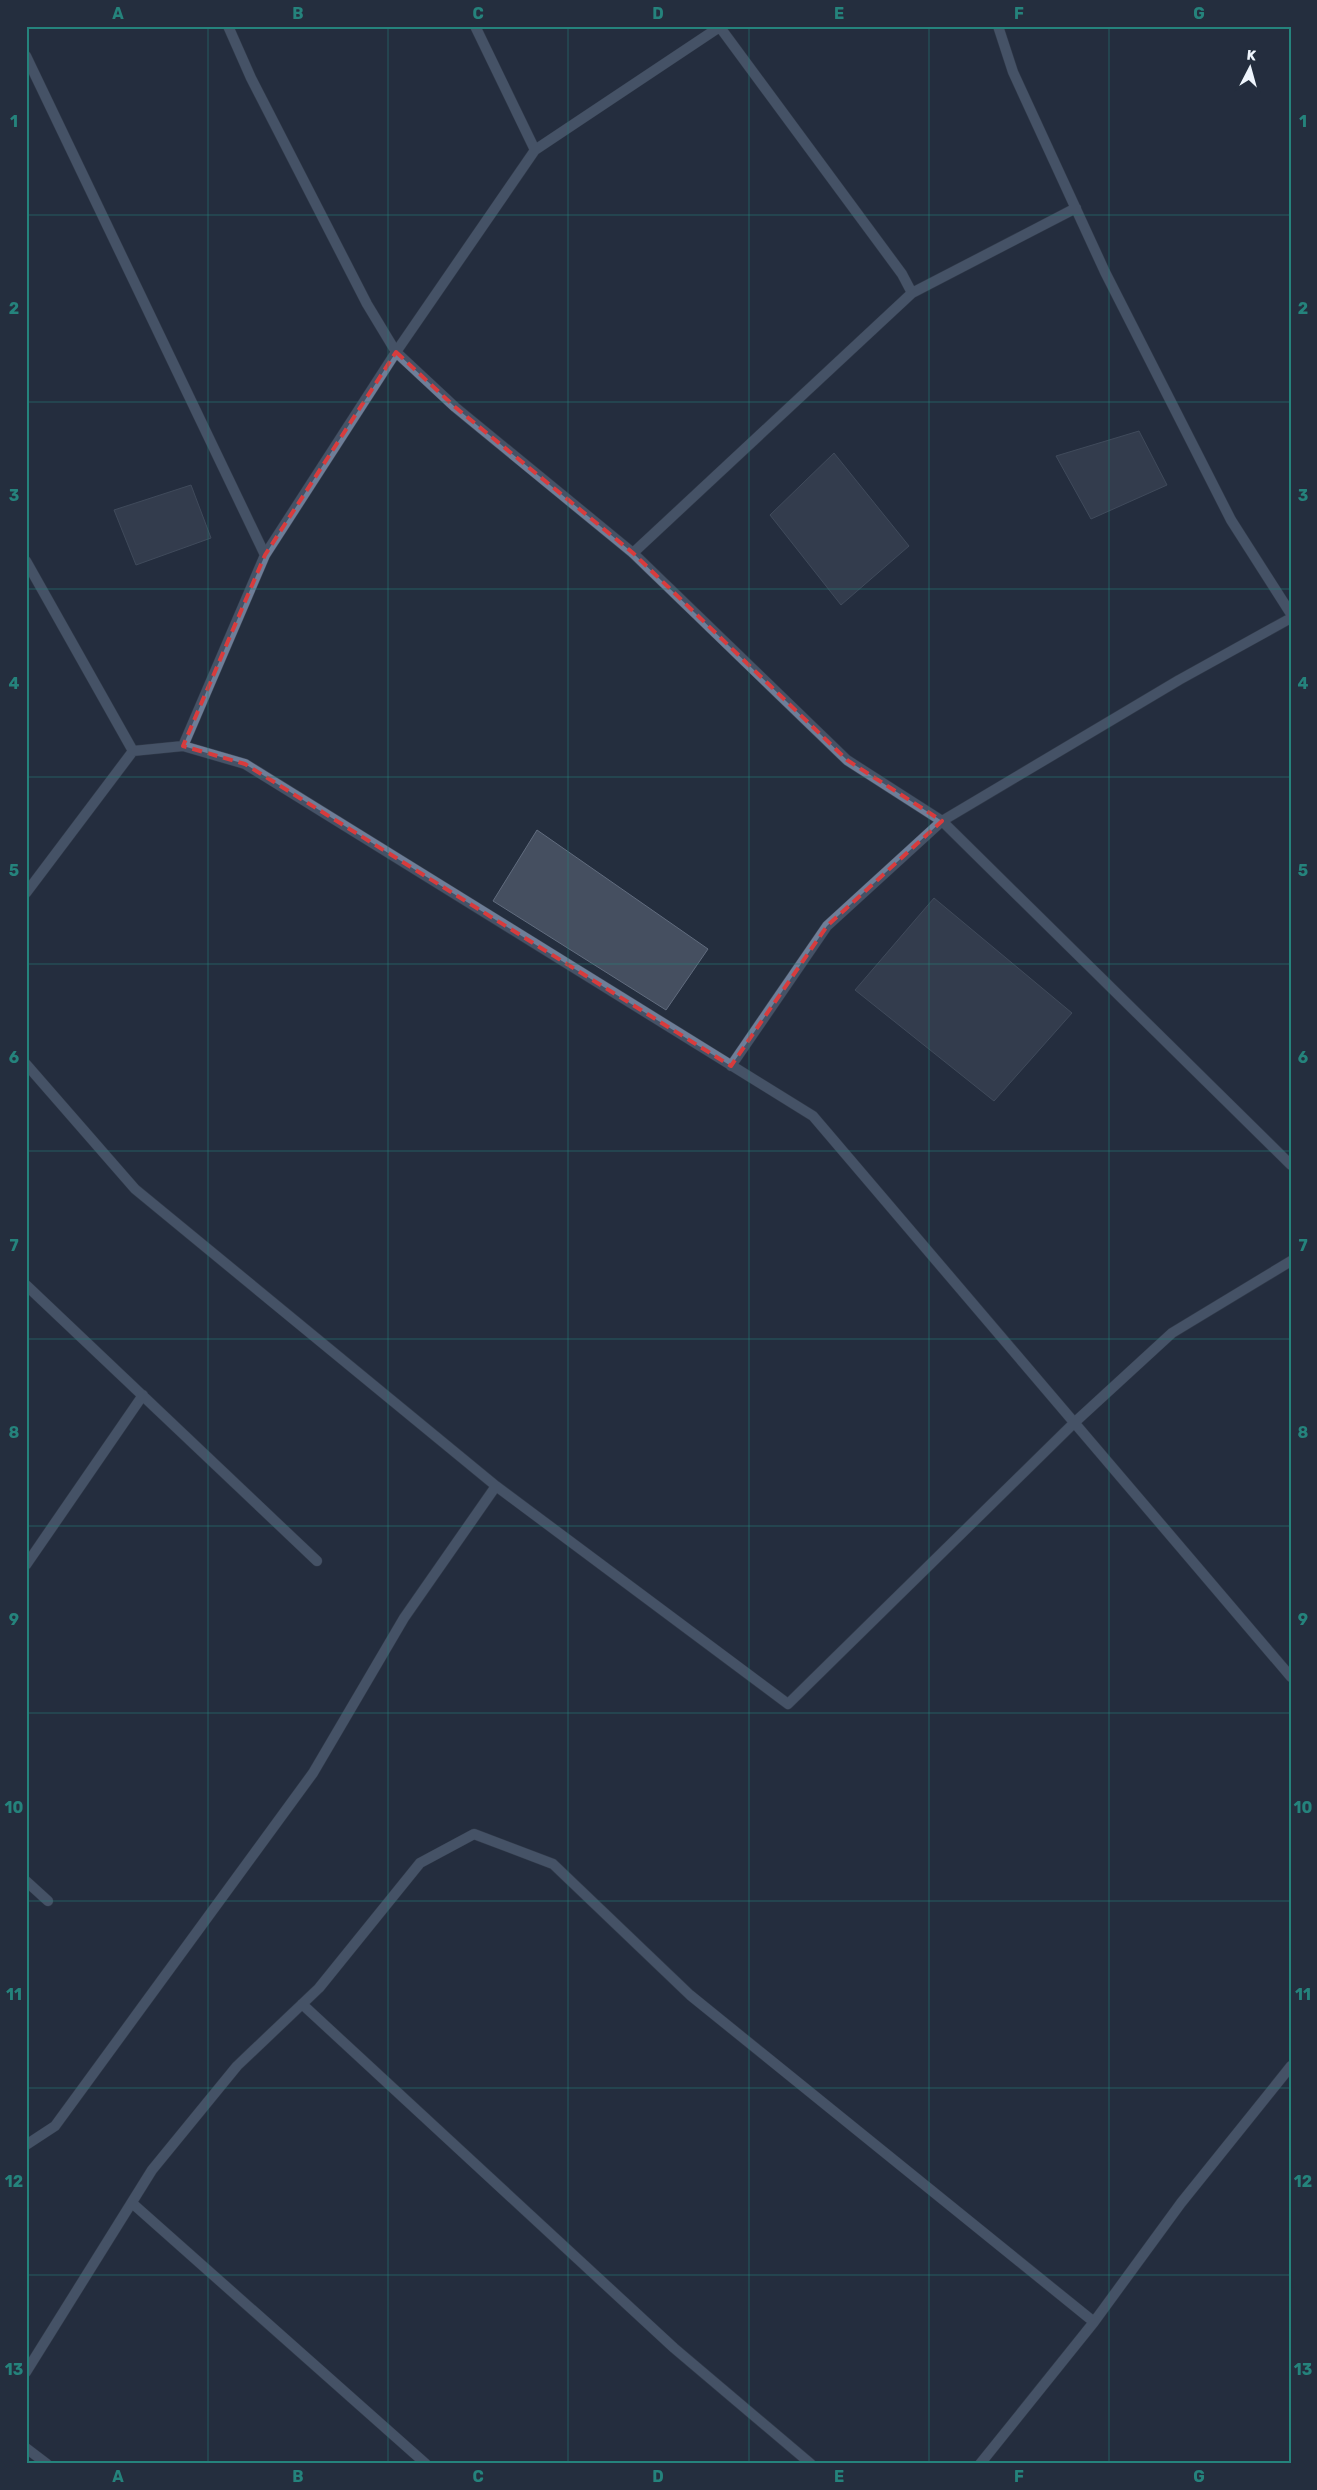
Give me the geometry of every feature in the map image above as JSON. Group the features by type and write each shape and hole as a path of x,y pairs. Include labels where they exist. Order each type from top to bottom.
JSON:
{"street":[{"path":"228,26 255,87 362,295 396,352 455,407 633,553 847,760 942,821 1291,1165"},
{"path":"475,26 535,150"},
{"path":"998,26 1013,72 1105,272 1231,520 1291,614"},
{"path":"183,746 265,555 396,352 535,150 720,27 902,274 912,293"},
{"path":"26,56 265,555"},
{"path":"633,553 912,293 1076,208"},
{"path":"26,561 133,751"},
{"path":"731,1066 826,926 942,821 1179,680 1291,618"},
{"path":"26,893 133,751 183,746 245,764 813,1116 1291,1677"},
{"path":"26,1064 135,1189 496,1486 788,1704 1074,1423 1172,1333 1291,1261"},
{"path":"26,1285 317,1561"},
{"path":"26,1565 143,1395"},
{"path":"26,2145 55,2126 313,1773 404,1618 496,1486"},
{"path":"26,2372 152,2170 237,2066 319,1988 420,1863 474,1834 553,1864 690,1995 1094,2322"},
{"path":"26,1881 48,1901"},
{"path":"302,2004 674,2348 811,2464"},
{"path":"980,2464 1094,2322 1181,2203 1291,2066"},
{"path":"132,2203 426,2464"},
{"path":"26,2448 47,2464"}],"highlighted area":[{"path":"396,352 455,407 633,553 847,760 942,821 827,926 731,1066 245,764 183,746 265,555"}],"building":[{"path":"1139,431 1167,485 1091,519 1056,456"},
{"path":"834,453 909,546 841,605 770,515"},
{"path":"191,485 211,538 136,565 114,510"},
{"path":"537,830 708,949 666,1010 493,901"},
{"path":"934,898 1072,1013 994,1101 855,990"}]}
